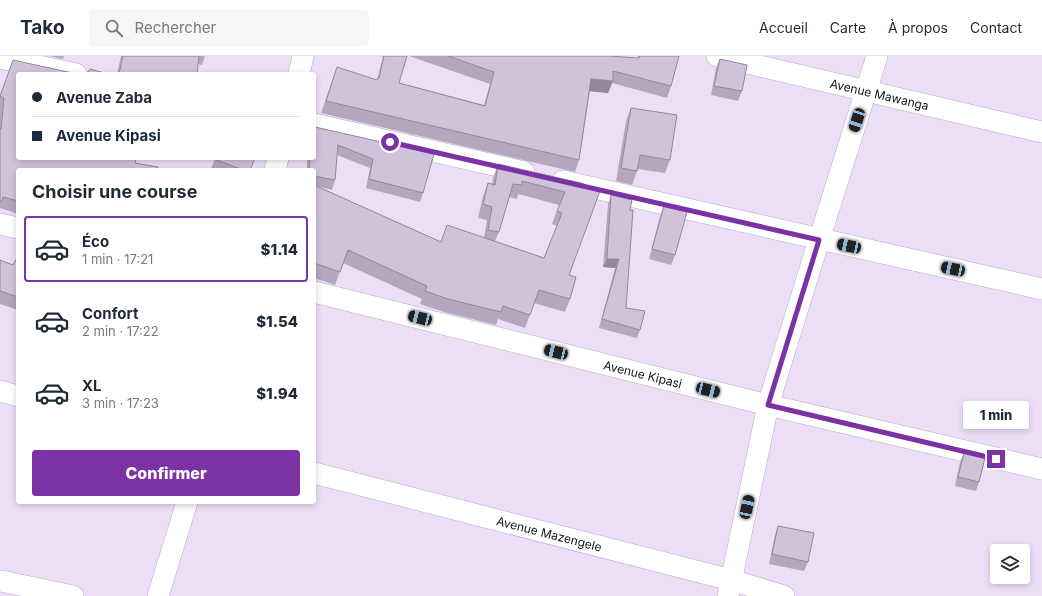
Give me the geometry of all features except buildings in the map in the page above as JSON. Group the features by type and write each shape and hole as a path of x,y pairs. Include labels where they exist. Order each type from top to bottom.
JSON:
{"street":[{"path":"299,72 303,56"},
{"name":"Avenue Mawanga","path":"716,56 1042,132"},
{"path":"730,588 768,405 877,56"},
{"path":"0,58 66,72"},
{"path":"316,124 819,240 1042,289"},
{"path":"0,224 16,228"},
{"name":"Avenue Kipasi","path":"316,292 768,405 1042,469"},
{"path":"0,391 16,395"},
{"name":"Avenue Mazengele","path":"316,474 730,588 784,596"},
{"path":"158,596 186,504"},
{"path":"1,581 73,596"}],"route":[{"path":"390,142 819,240 768,405 996,459"}]}
